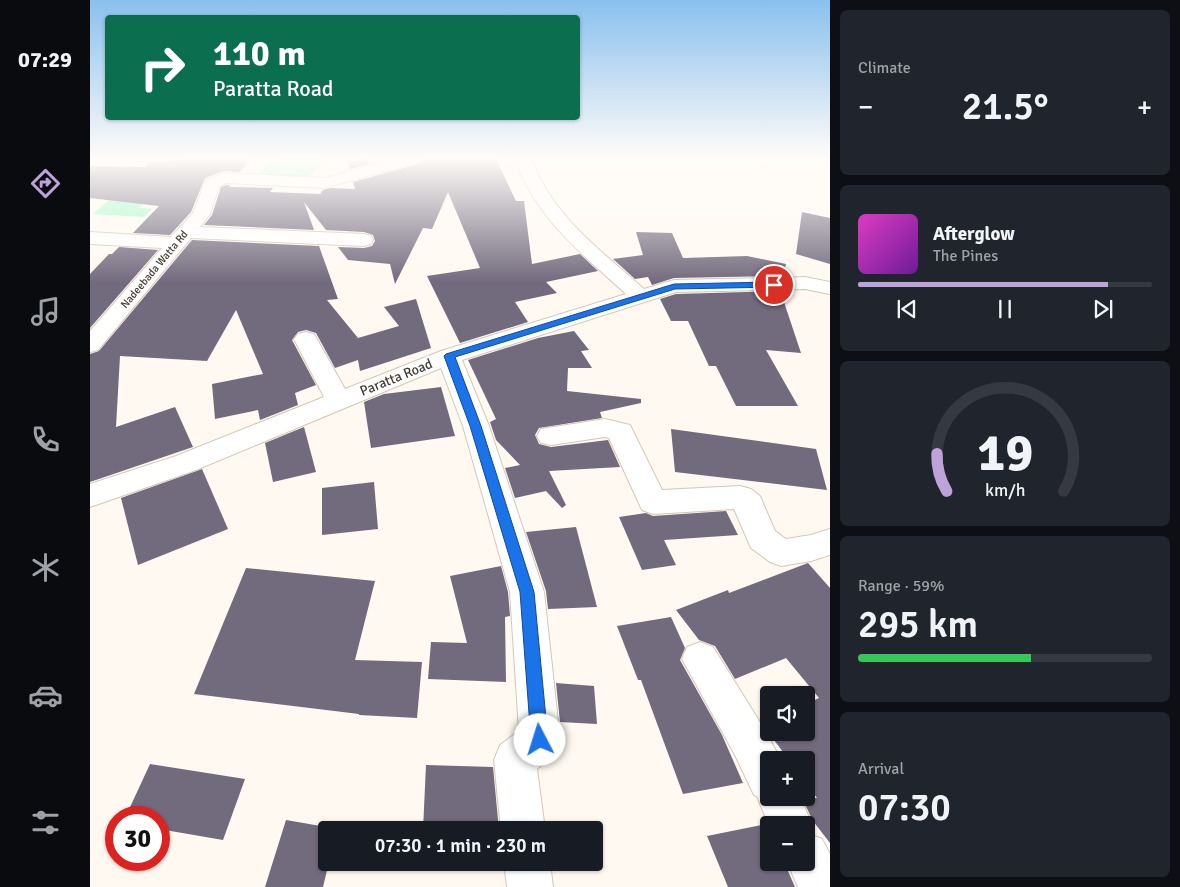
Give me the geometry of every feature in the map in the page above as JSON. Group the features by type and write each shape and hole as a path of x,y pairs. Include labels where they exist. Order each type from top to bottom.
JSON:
{"street":[{"name":"Nadeebada Watta Rd","path":"90,345 201,214 206,200"},
{"path":"545,200 555,217 641,297"},
{"path":"90,238 364,240"},
{"name":"Paratta Road","path":"90,496 186,463 449,356 674,286 805,283 830,288"},
{"path":"306,339 339,400"},
{"path":"449,356 476,426 527,592 540,740 515,760 522,821"},
{"path":"551,436 604,428 620,432 653,502 740,497 749,504 762,539 781,553 811,548 830,542"},
{"path":"700,659 760,762"},
{"path":"528,871 530,887"},
{"path":"814,871 822,887"}],"green space":[{"path":"108,200 147,200 139,208 152,209 144,217 93,214"}],"building":[{"path":"111,200 196,200 191,212 170,235 133,233 159,206"},
{"path":"217,200 444,200 432,229 423,228 395,284 390,264 348,260 338,247 364,248 372,246 375,241 373,235 364,232 326,230 304,202 314,230 204,225 212,215"},
{"path":"452,200 524,201 532,264 580,254 598,271 546,282 557,293 515,302 528,322 460,343 427,276 480,268"},
{"path":"802,212 830,218 830,264 796,254"},
{"path":"636,232 672,233 683,258 747,256 786,264 783,276 674,278 652,285 648,277 635,279 613,259 643,255"},
{"path":"192,240 319,246 338,299 327,300 358,338 399,326 384,307 416,299 431,348 360,371 358,360 335,368 316,333 306,330 298,332 292,340 316,385 295,393 298,405 260,420 258,410 215,419 212,384 263,374 236,310 207,361 120,356 116,427 175,407 193,447 90,482 90,354 99,351"},
{"path":"119,247 158,250 90,328 90,274 109,254 112,254"},
{"path":"779,291 778,296 782,296 801,353 766,350 798,406 736,406 716,366 709,366 688,321 671,321 660,299 676,294"},
{"path":"574,331 589,350 581,351 592,368 568,368 567,391 641,399 641,403 600,412 602,418 539,428 535,435 539,444 551,447 608,440 620,467 549,471 566,505 562,508 546,491 515,498 505,468 520,465 496,440 490,422 496,419 468,360 538,338"},
{"path":"441,387 455,436 371,448 364,402 384,394"},
{"path":"304,427 316,472 273,482 265,443"},
{"path":"671,429 816,449 827,490 675,472"},
{"path":"202,469 228,529 138,565 121,498"},
{"path":"374,482 378,529 322,535 322,488"},
{"path":"726,511 738,535 664,540 676,565 642,570 619,517 646,513 653,516"},
{"path":"576,527 597,607 548,609 546,591 526,532"},
{"path":"808,563 830,588 830,843 815,824 815,816 811,816 806,806 815,806 815,798 817,798 815,795 815,751 782,751 775,741 815,741 815,700 819,698 815,693 815,686 809,686 786,658 735,679 715,646 699,640 676,610 728,590 729,593"},
{"path":"501,566 508,592 510,616 505,617 506,682 428,679 431,642 467,643 450,576"},
{"path":"246,568 375,581 355,660 422,662 417,718 359,715 194,694"},
{"path":"671,617 685,648 680,660 722,735 743,783 683,794 641,680 638,680 617,626"},
{"path":"556,683 594,686 597,724 560,722"},
{"path":"150,764 245,779 223,840 170,831 170,806 131,806"},
{"path":"426,765 493,767 498,821 423,821"},
{"path":"286,820 318,826 318,871 327,871 323,887 265,887"},
{"path":"760,825 760,871 788,871 795,887 728,887 707,836"}],"route":[{"path":"540,740 527,592 476,426 449,356 674,286 774,285"}]}
